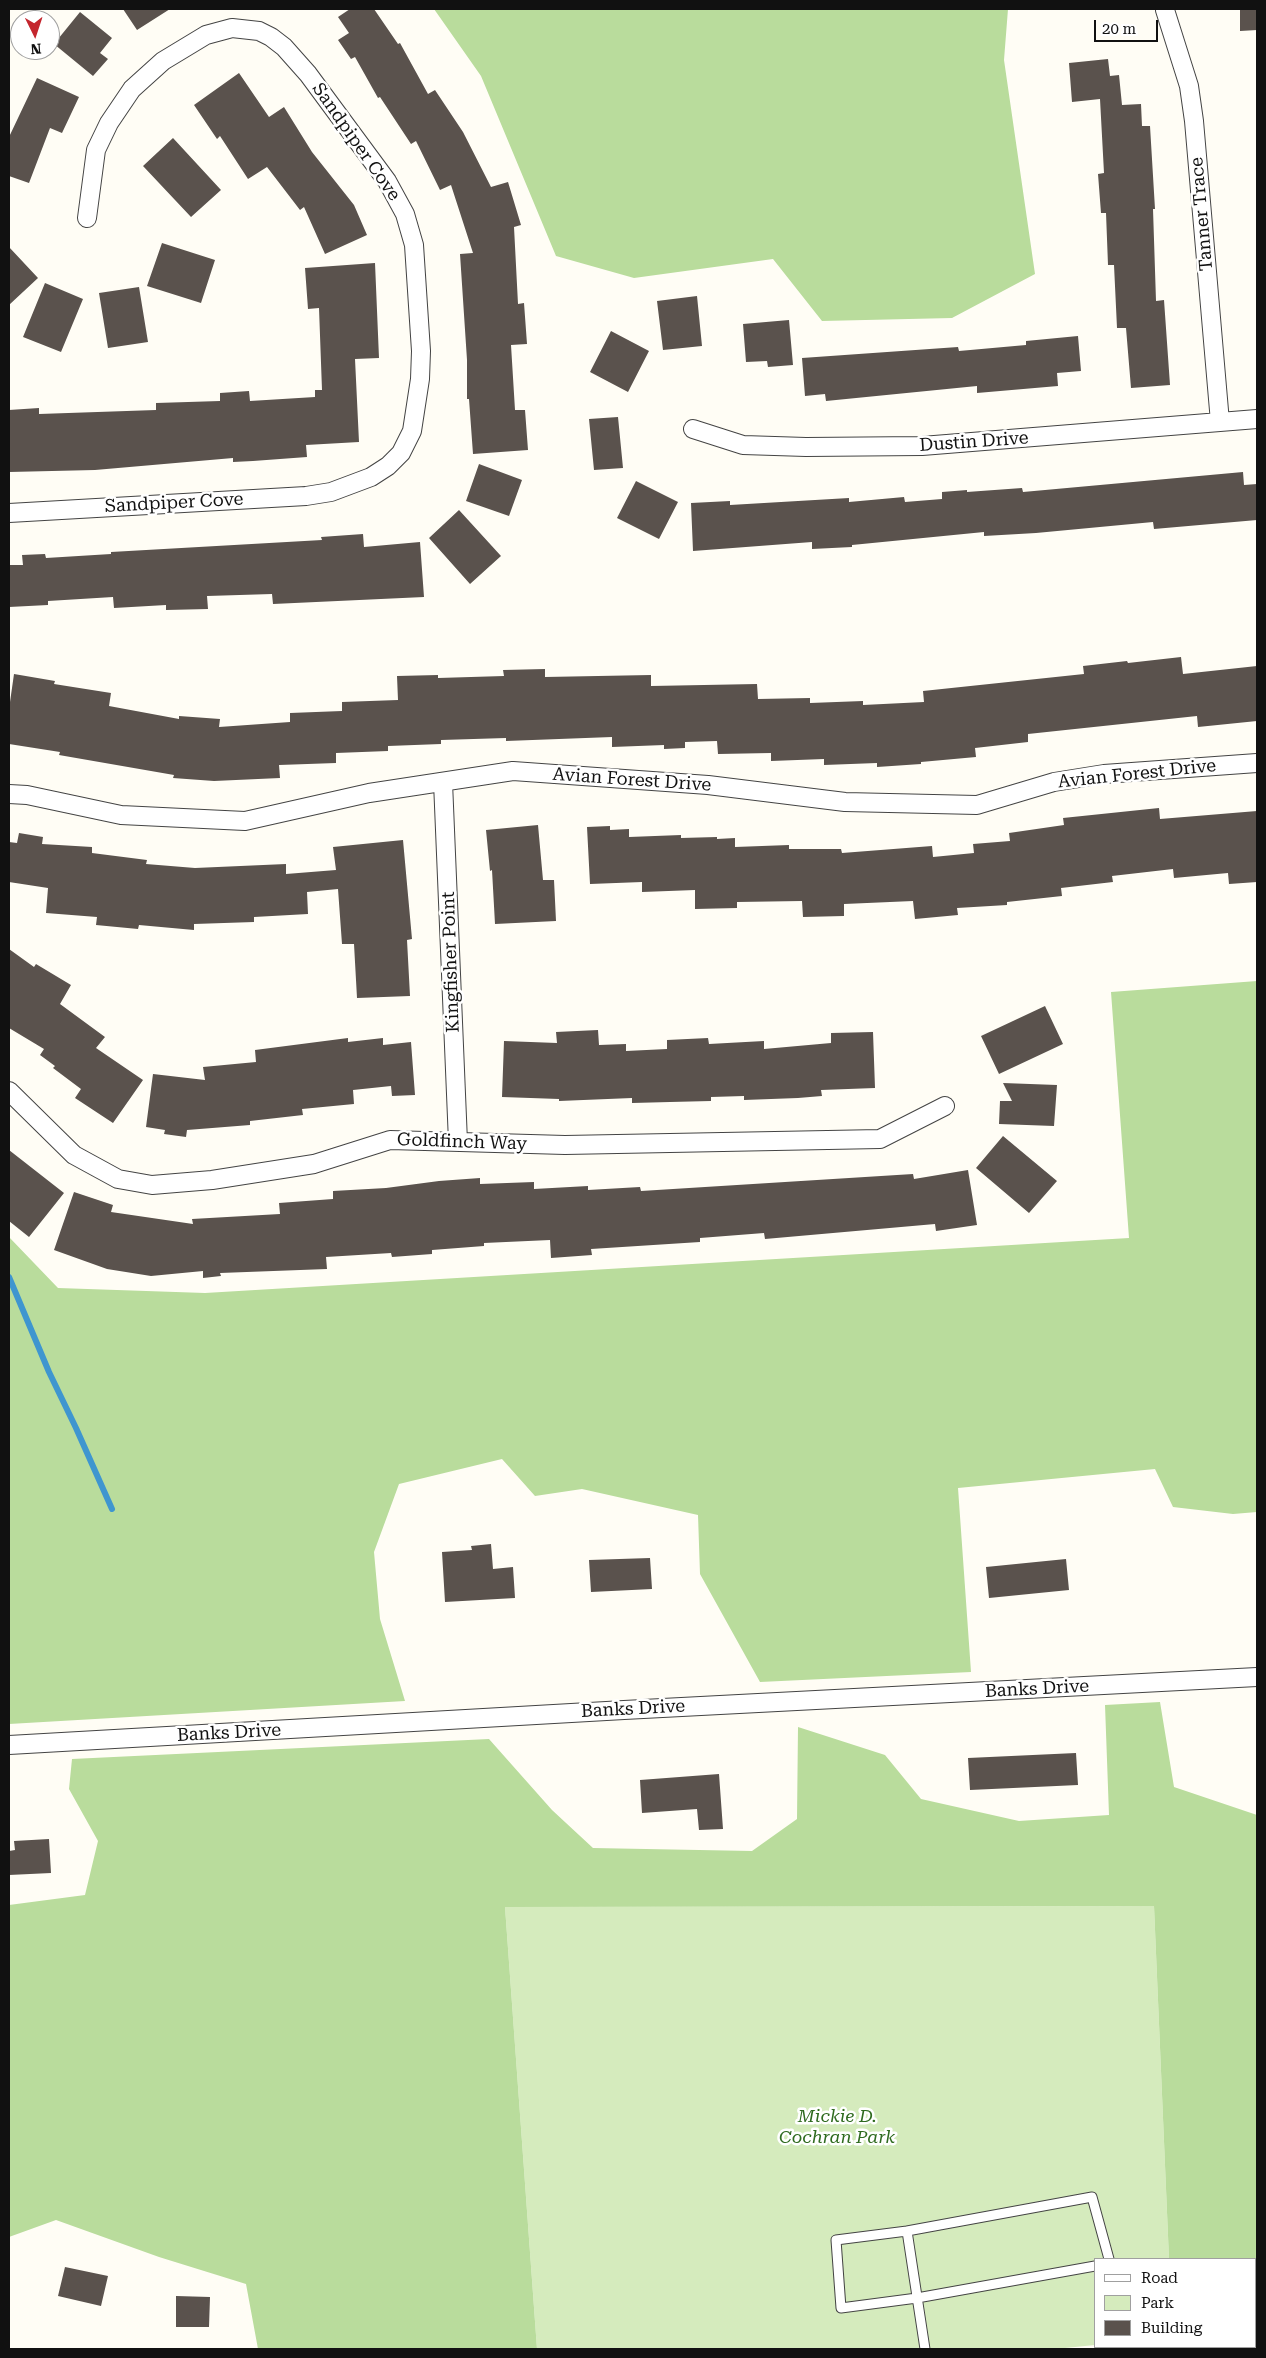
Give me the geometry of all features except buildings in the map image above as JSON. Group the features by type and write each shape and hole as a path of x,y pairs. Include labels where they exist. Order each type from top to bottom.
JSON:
{"street":[{"name":"Tanner Trace","path":"1165,10 1189,86 1220,422"},
{"name":"Sandpiper Cove","path":"9,513 306,496 331,492 371,478 388,466 401,453 412,431 420,379 421,351 414,245 405,214 387,181 308,74 284,47 271,36 259,31 232,28 206,35 177,50 132,89 109,123 96,150 87,218"},
{"name":"Dustin Drive","path":"693,428 743,446 806,447 958,444 1257,419"},
{"name":"Avian Forest Drive","path":"9,794 27,795 120,815 246,821 370,793 513,771 708,785 845,802 977,805 1054,782 1104,774 1257,763"},
{"name":"Kingfisher Point","path":"443,782 458,1142"},
{"name":"Goldfinch Way","path":"9,1091 74,1155 118,1179 152,1185 212,1180 314,1164 390,1140 566,1145 880,1140 945,1106"},
{"name":"Banks Drive","path":"9,1745 1257,1677"}],"lane":[{"path":"1094,2266 917,2298 841,2308 836,2240 907,2231 1092,2197 1110,2258"},
{"path":"907,2231 925,2349"}],"green space":[{"path":"434,9 1008,9 1004,60 1035,274 952,318 822,321 773,259 634,278 556,256 481,76"},
{"path":"1257,981 1257,1512 1233,1514 1173,1507 1155,1469 958,1488 971,1672 760,1682 700,1574 698,1515 582,1489 535,1496 502,1459 399,1484 374,1552 380,1619 405,1701 9,1724 9,1237 58,1288 205,1293 1129,1238 1111,992"},
{"path":"1160,1702 1174,1787 1257,1815 1256,2320 1256,2258 1169,2258 1154,1906 505,1907 537,2349 258,2349 246,2284 159,2257 56,2220 9,2237 9,1905 85,1895 98,1841 69,1789 72,1759 489,1739 552,1810 593,1848 752,1851 797,1819 798,1727 885,1755 921,1799 1019,1821 1109,1815 1105,1705"},
{"name":"Mickie D. Cochran Park","path":"1154,1906 1169,2258 1094,2258 1094,2345 1055,2349 537,2349 505,1907"}],"waterway":[{"path":"9,1277 49,1372 112,1509"}]}
